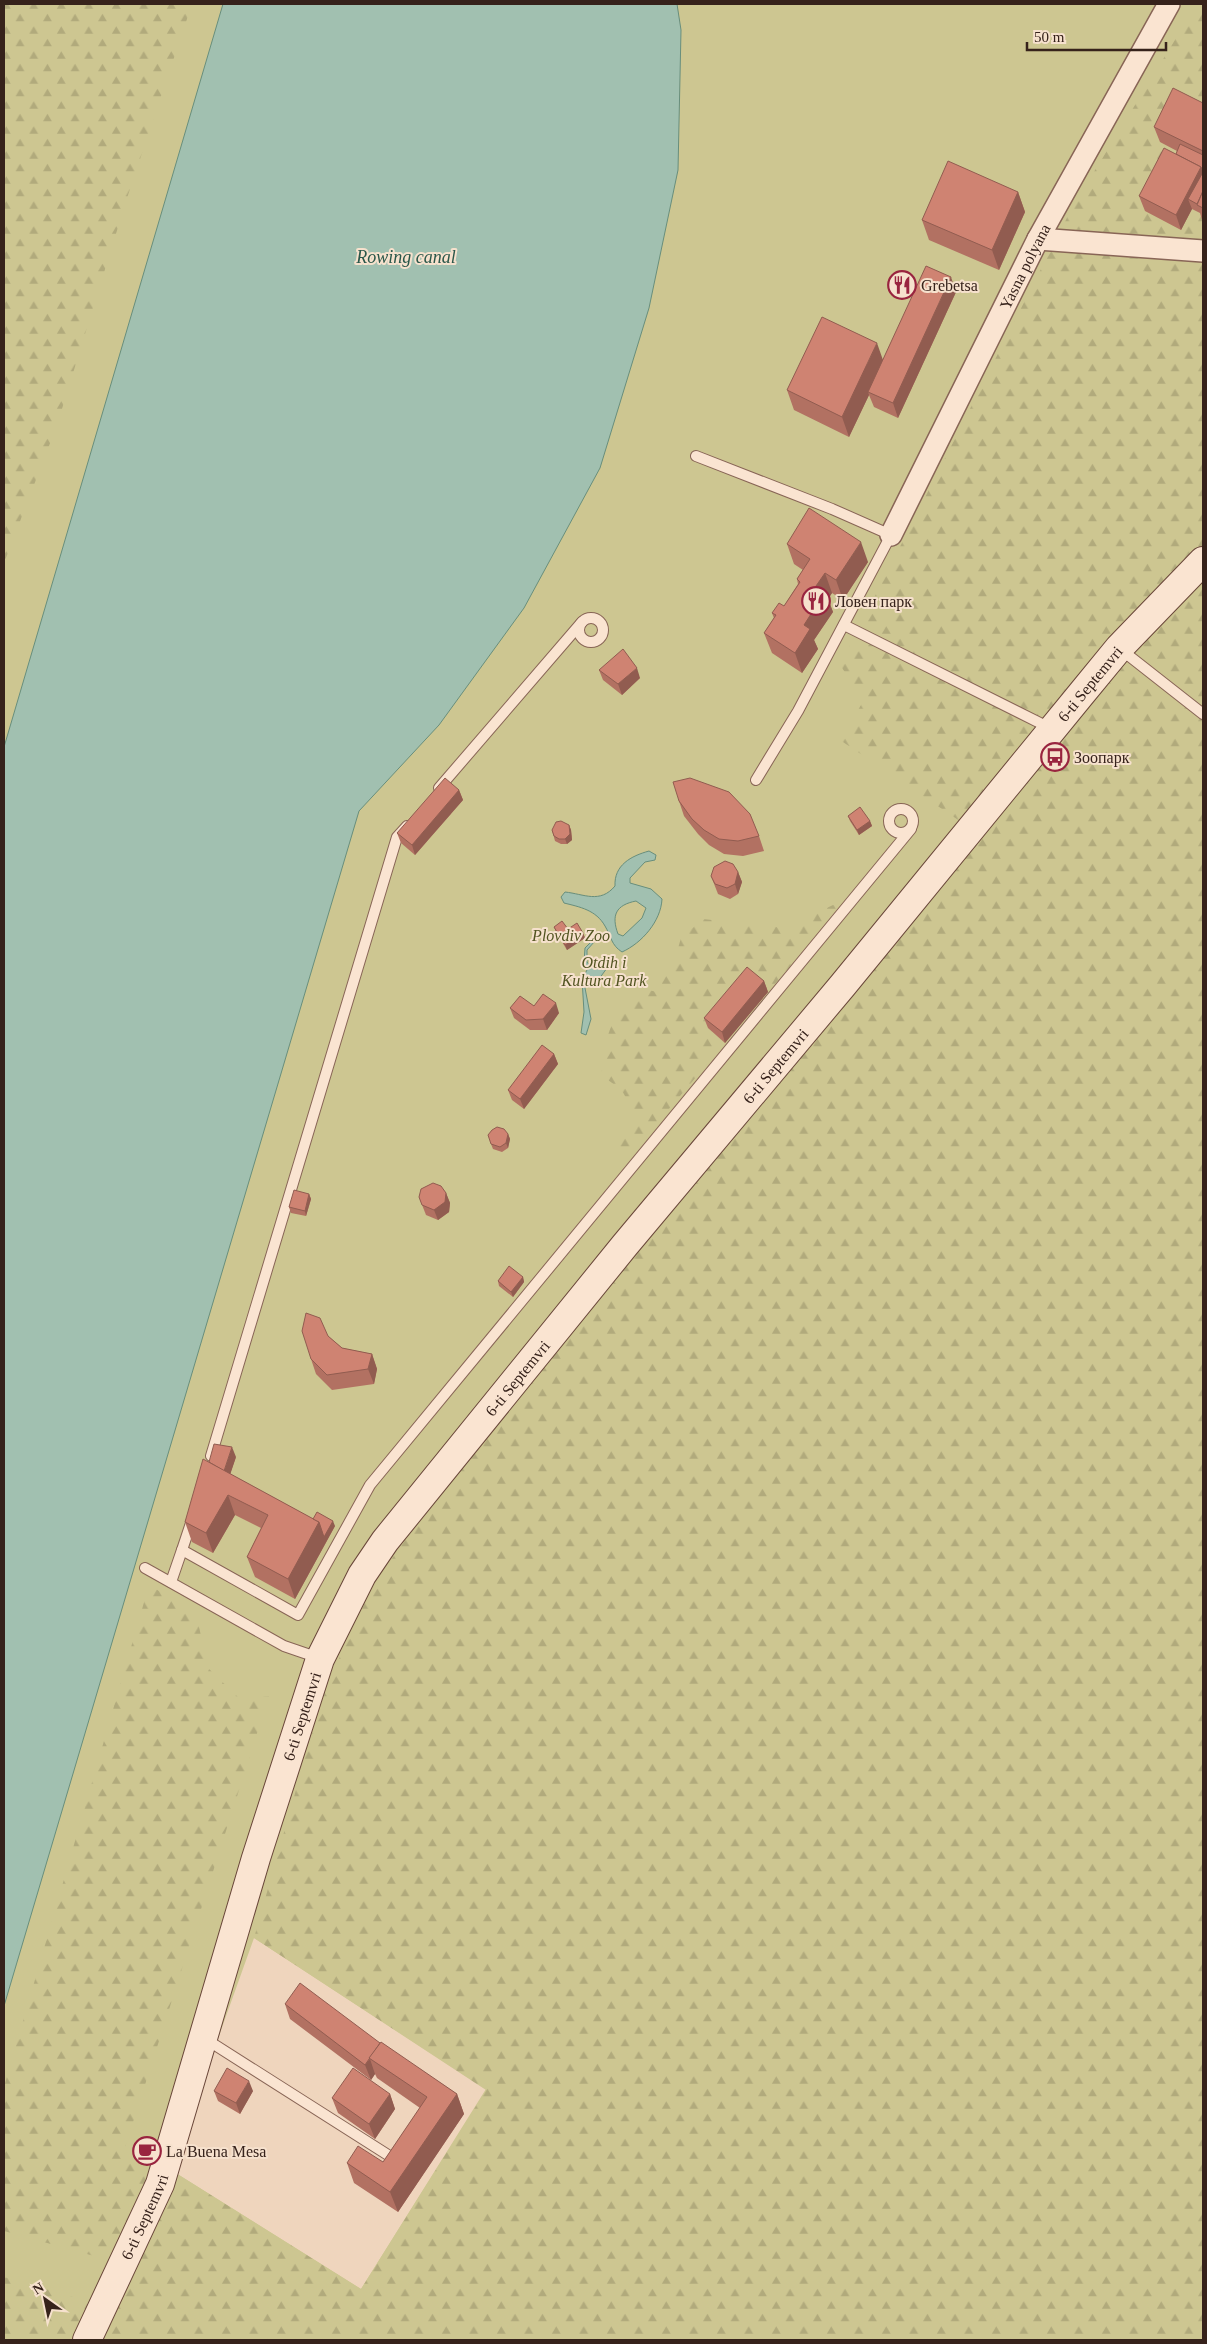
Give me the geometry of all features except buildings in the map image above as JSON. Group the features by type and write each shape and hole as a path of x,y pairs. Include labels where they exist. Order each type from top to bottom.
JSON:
{"street":[{"name":"Yasna polyana","path":"891,535 1038,239 1169,4"},
{"path":"1038,239 1203,252"},
{"name":"6-ti Septemvri","path":"87,2340 160,2184 256,1858 320,1659 362,1574 385,1541 625,1245 843,985 1119,648 1203,562"}],"lane":[{"path":"696,456 832,509 891,535 798,711 756,780"},
{"path":"435,793 582,622"},
{"path":"844,625 1053,729"},
{"path":"1119,648 1203,714"},
{"path":"208,1465 397,838 416,815"},
{"path":"182,1550 298,1615 370,1485 911,829"},
{"path":"171,1582 194,1513"},
{"path":"145,1568 284,1646 320,1659"},
{"path":"203,2038 388,2155"}],"green space":[{"name":"Otdih i Kultura Park","path":"4,4 1203,4 1203,2340 4,2340","holes":["254,1938 486,2089 361,2289 171,2170"]},
{"path":"4,4 192,4 127,198 57,425 4,563"},
{"path":"1197,4 1203,4 1203,2340 4,2340 4,2277 77,2298 112,2320 132,2279 94,2256 4,2231 4,2087 149,1585 196,1613 208,1668 240,1699 269,1696 122,2157 171,2170 361,2289 486,2090 254,1938 324,1691 374,1583 454,1474 982,836 840,740 864,700 840,665 1073,206"},
{"path":"833,905 841,906 630,1155 619,1147 629,1129 631,1116 623,1093 602,1075 604,1049 608,1034 622,1006 632,996 643,991 656,992 674,962 681,938 703,919 785,928"}],"water":[{"name":"Rowing canal","path":"223,4 677,4 681,30 678,170 649,308 600,468 524,608 439,725 359,811 4,2006 4,747"},
{"path":"649,851 656,855 655,860 645,862 630,878 630,883 651,889 662,899 661,907 654,923 643,937 622,952 613,943 605,926 597,916 587,910 564,903 561,897 565,892 592,897 604,895 615,886 617,872 625,862","holes":["636,901 646,908 642,918 623,936 618,934 615,916 620,908"]},
{"path":"593,940 595,941 587,950 587,962 590,966 593,962 607,968 599,979 588,976 585,988 591,1019 586,1035 581,1033 584,1012 582,979 587,970 584,962 585,948"}],"place":[{"name":"Grebetsa","path":"902,285"},
{"name":"Ловен парк","path":"816,601"},
{"name":"Зоопарк","path":"1055,757"},
{"name":"La Buena Mesa","path":"147,2151"}],"park label":[{"name":"Plovdiv Zoo","path":"571,935"}]}
